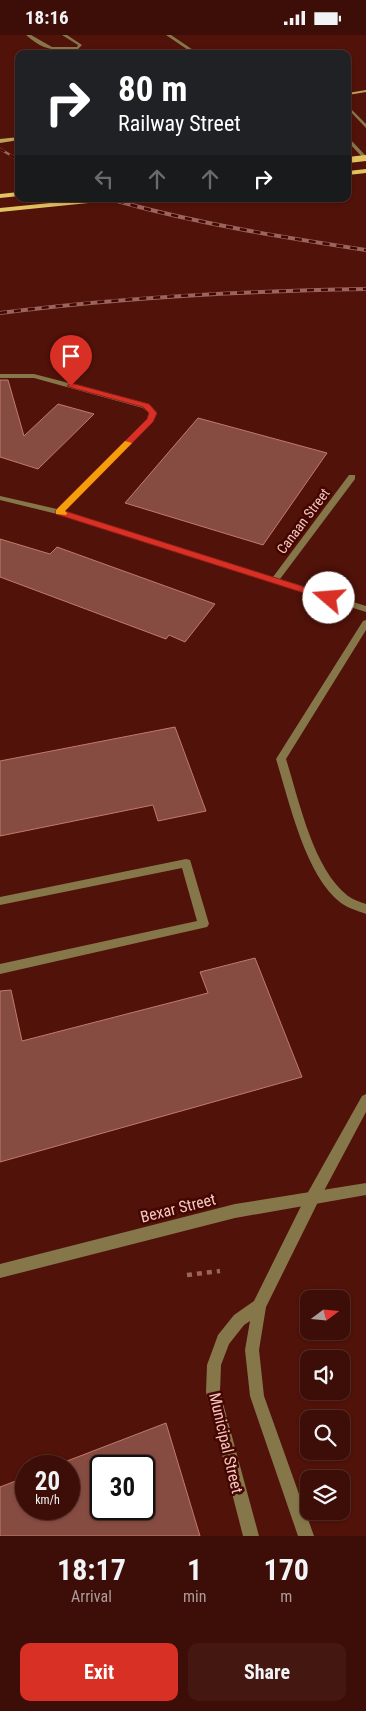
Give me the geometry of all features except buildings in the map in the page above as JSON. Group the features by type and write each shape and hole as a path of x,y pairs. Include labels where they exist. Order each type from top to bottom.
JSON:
{"main road":[{"path":"351,94 366,91"},
{"path":"0,141 15,139"},
{"path":"351,160 366,158"},
{"path":"351,173 366,171"},
{"path":"0,196 15,194"},
{"path":"0,210 79,202"}],"street":[{"path":"28,35 45,48 78,48 80,45 64,35"},
{"path":"168,35 191,50"},
{"path":"351,110 366,127"},
{"path":"351,142 366,158"},
{"path":"0,376 34,376 146,406 153,413 150,420 59,512"},
{"name":"Canaan Street","path":"274,581 352,477"},
{"path":"0,498 59,512 366,609"},
{"path":"366,623 281,759 309,843 327,882 343,899 366,909"},
{"path":"0,901 186,863 204,923 0,969"},
{"name":"Municipal Street","path":"306,1536 257,1396 252,1350 259,1306 312,1199 366,1100"},
{"name":"Bexar Street","path":"0,1271 235,1211 366,1189"},
{"name":"Municipal Street","path":"251,1536 212,1392 214,1365 223,1340 239,1320 259,1306"}],"path":[{"path":"187,1275 220,1271"}],"railway":[{"path":"0,149 15,158"},
{"path":"121,202 210,223 366,250"},
{"path":"0,313 46,307 183,296 274,291 366,289"}],"slow traffic":[{"path":"63,513 59,512 128,443"}],"route":[{"path":"71,386 146,406 153,413 150,420 59,512 329,598"}]}
